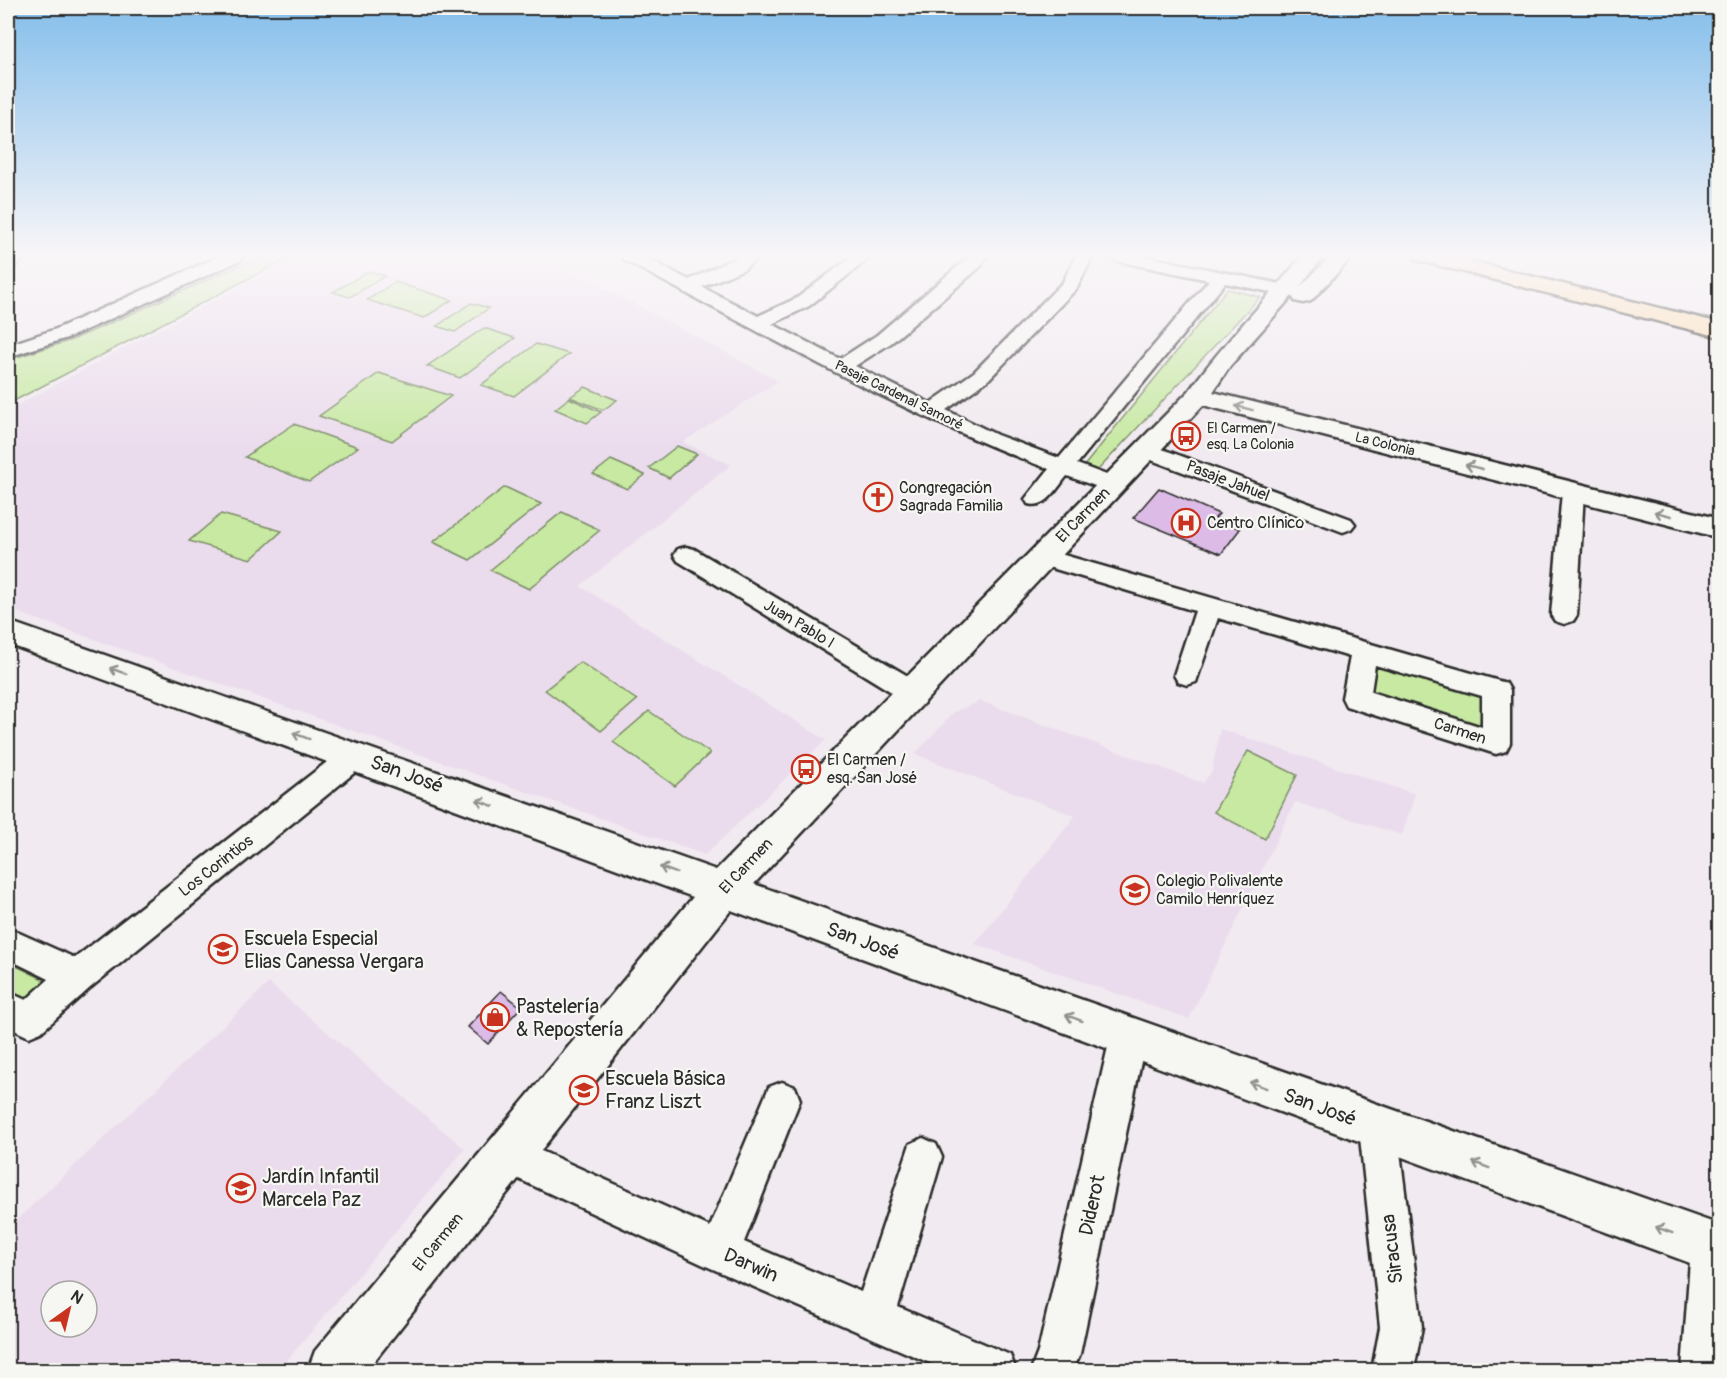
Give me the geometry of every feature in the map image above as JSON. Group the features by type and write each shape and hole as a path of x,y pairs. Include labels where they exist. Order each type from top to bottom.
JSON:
{"main road":[{"path":"1680,320 1719,330"}],"street":[{"path":"8,351 31,345 93,320"},
{"name":"Pasaje Cardenal Samoré","path":"754,320 841,367 990,440 1112,485"},
{"path":"759,323 765,320"},
{"path":"841,367 884,339 906,320"},
{"path":"932,411 981,376 1035,320"},
{"path":"1036,499 1185,320"},
{"name":"El Carmen","path":"334,1371 723,890 1198,396 1225,379 1272,320"},
{"name":"La Colonia","path":"1198,396 1719,529"},
{"name":"Pasaje Jahuel","path":"1146,450 1343,524"},
{"path":"1564,615 1573,492"},
{"name":"Juan Pablo I","path":"686,555 913,692"},
{"name":"Carmen","path":"1043,557 1496,690 1496,743 1356,698 1365,652"},
{"path":"1187,675 1209,606"},
{"name":"San José","path":"8,632 1715,1249"},
{"name":"Los Corintios","path":"18,1015 78,976 355,756"},
{"path":"8,943 78,976"},
{"name":"Diderot","path":"1052,1371 1059,1354 1128,1038"},
{"path":"720,1252 782,1100"},
{"name":"Siracusa","path":"1378,1128 1401,1327 1393,1371"},
{"name":"Darwin","path":"508,1155 720,1252 995,1371"},
{"path":"874,1318 923,1157"},
{"path":"1703,1371 1715,1249"}],"shaded area":[{"path":"176,320 665,320 778,381 683,442 731,465 580,586 826,740 705,855 8,609 8,410"},
{"name":"Colegio Polivalente Camilo Henríquez","path":"980,701 1203,783 1212,771 1220,729 1415,794 1402,835 1295,802 1189,1019 975,944 1075,816 915,754 954,712"},
{"name":"Jardín Infantil Marcela Paz","path":"269,983 465,1149 279,1370 8,1370 8,1228"}],"green space":[{"path":"116,320 169,320 8,404 8,360 72,340"},
{"path":"445,320 472,320 455,332 437,326"},
{"path":"1202,320 1238,320 1098,470 1084,466"},
{"path":"484,328 515,338 460,378 427,366"},
{"path":"536,344 569,354 514,396 481,385"},
{"path":"379,373 451,396 392,441 319,416"},
{"path":"585,387 617,400 603,410 570,397"},
{"path":"569,398 601,412 587,423 555,409"},
{"path":"294,424 358,447 309,482 245,457"},
{"path":"677,446 697,454 669,478 649,468"},
{"path":"611,460 645,475 627,489 593,474"},
{"path":"505,487 541,504 470,560 433,542"},
{"path":"562,512 600,530 529,589 490,570"},
{"path":"221,514 282,531 251,559 189,541"},
{"path":"580,662 637,700 601,731 545,690"},
{"path":"1375,662 1482,693 1480,728 1369,694"},
{"path":"649,711 710,753 675,786 613,742"},
{"path":"1248,751 1297,775 1265,839 1214,812"},
{"path":"8,962 49,982 24,1008 8,1000"}],"building":[{"name":"Centro Clínico","path":"1159,488 1219,514 1215,518 1240,529 1221,554 1133,518"},
{"name":"Pastelería & Repostería","path":"501,991 521,1007 488,1044 468,1027"}],"place":[{"name":"El Carmen / esq. La Colonia","path":"1186,436"},
{"name":"Congregación Sagrada Familia","path":"878,497"},
{"name":"Centro Clínico","path":"1186,523"},
{"name":"El Carmen / esq. San José","path":"806,769"},
{"name":"Colegio Polivalente Camilo Henríquez","path":"1135,890"},
{"name":"Escuela Especial Elias Canessa Vergara","path":"223,949"},
{"name":"Pastelería & Repostería","path":"495,1017"},
{"name":"Escuela Básica Franz Liszt","path":"584,1090"},
{"name":"Jardín Infantil Marcela Paz","path":"241,1188"}]}
